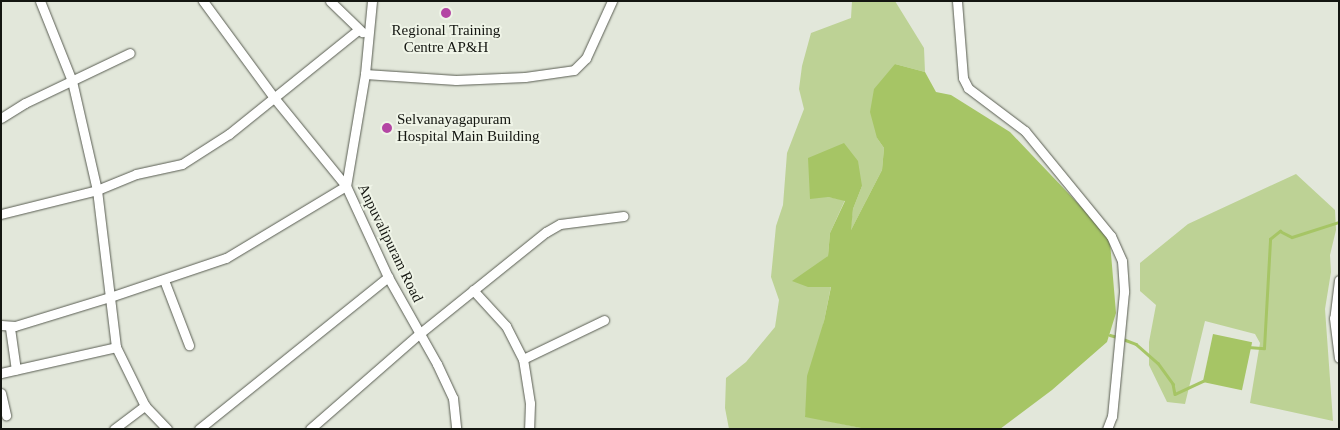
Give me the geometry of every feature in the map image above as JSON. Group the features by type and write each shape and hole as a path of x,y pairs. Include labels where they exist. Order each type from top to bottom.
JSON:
{"street":[{"path":"40,1 72,81 97,190 116,347 145,406 168,429"},
{"path":"16,370 6,326 110,298 226,258 346,186 275,99 203,1"},
{"path":"330,1 358,30 368,36"},
{"name":"Anpuvalipuram Road","path":"372,1 365,74 346,186 388,277 452,398 456,429"},
{"path":"365,74 456,80 526,77 574,70 586,58 612,1"},
{"path":"957,1 962,78 968,88 1025,131 1111,236 1122,261 1124,292 1112,416 1107,429"},
{"path":"1,214 97,190 136,174 182,164 229,134 275,99 358,30"},
{"path":"1,118 25,103 130,53"},
{"path":"310,429 419,334 560,224 623,216"},
{"path":"198,429 388,277"},
{"path":"164,280 189,345"},
{"path":"1339,280 1334,318 1339,358"},
{"path":"473,290 506,326 523,359 530,403 529,429"},
{"path":"523,359 604,320"},
{"path":"1,373 116,347"},
{"path":"1,394 6,415"},
{"path":"114,429 145,406"}],"shaded area":[{"path":"852,1 895,1 924,48 925,72 895,64 877,138 884,148 882,170 850,232 853,209 862,186 828,197 845,200 830,233 828,256 808,287 831,286 805,416 866,429 729,429 725,408 726,378 746,362 775,327 779,300 771,277 776,226 783,205 787,153 804,109 799,89 802,66 811,33 851,18"},
{"path":"895,64 925,72 936,92 951,95 1010,132 1089,215 1110,242 1116,313 1107,342 1052,390 1000,429 866,429 805,417 807,376 824,321 831,287 808,287 792,281 828,256 830,233 845,201 828,197 810,199 808,158 844,143 858,161 862,186 853,209 851,230 882,170 884,148 877,138 870,112 874,89"},
{"path":"1296,174 1335,210 1336,230 1330,255 1331,272 1325,309 1333,421 1250,403 1260,343 1255,334 1205,321 1185,404 1167,402 1149,365 1149,342 1156,305 1140,291 1140,263 1188,224"},
{"path":"1213,334 1252,342 1242,390 1203,382"}],"waterway":[{"path":"1248,347 1264,348 1270,239 1280,231 1292,237 1339,222"},
{"path":"1110,335 1117,337"},
{"path":"1123,339 1136,344 1158,363 1173,384 1175,394 1203,381"}],"place":[{"name":"Regional Training Centre AP&H","path":"446,13"},
{"name":"Selvanayagapuram Hospital Main Building","path":"387,128"}]}
